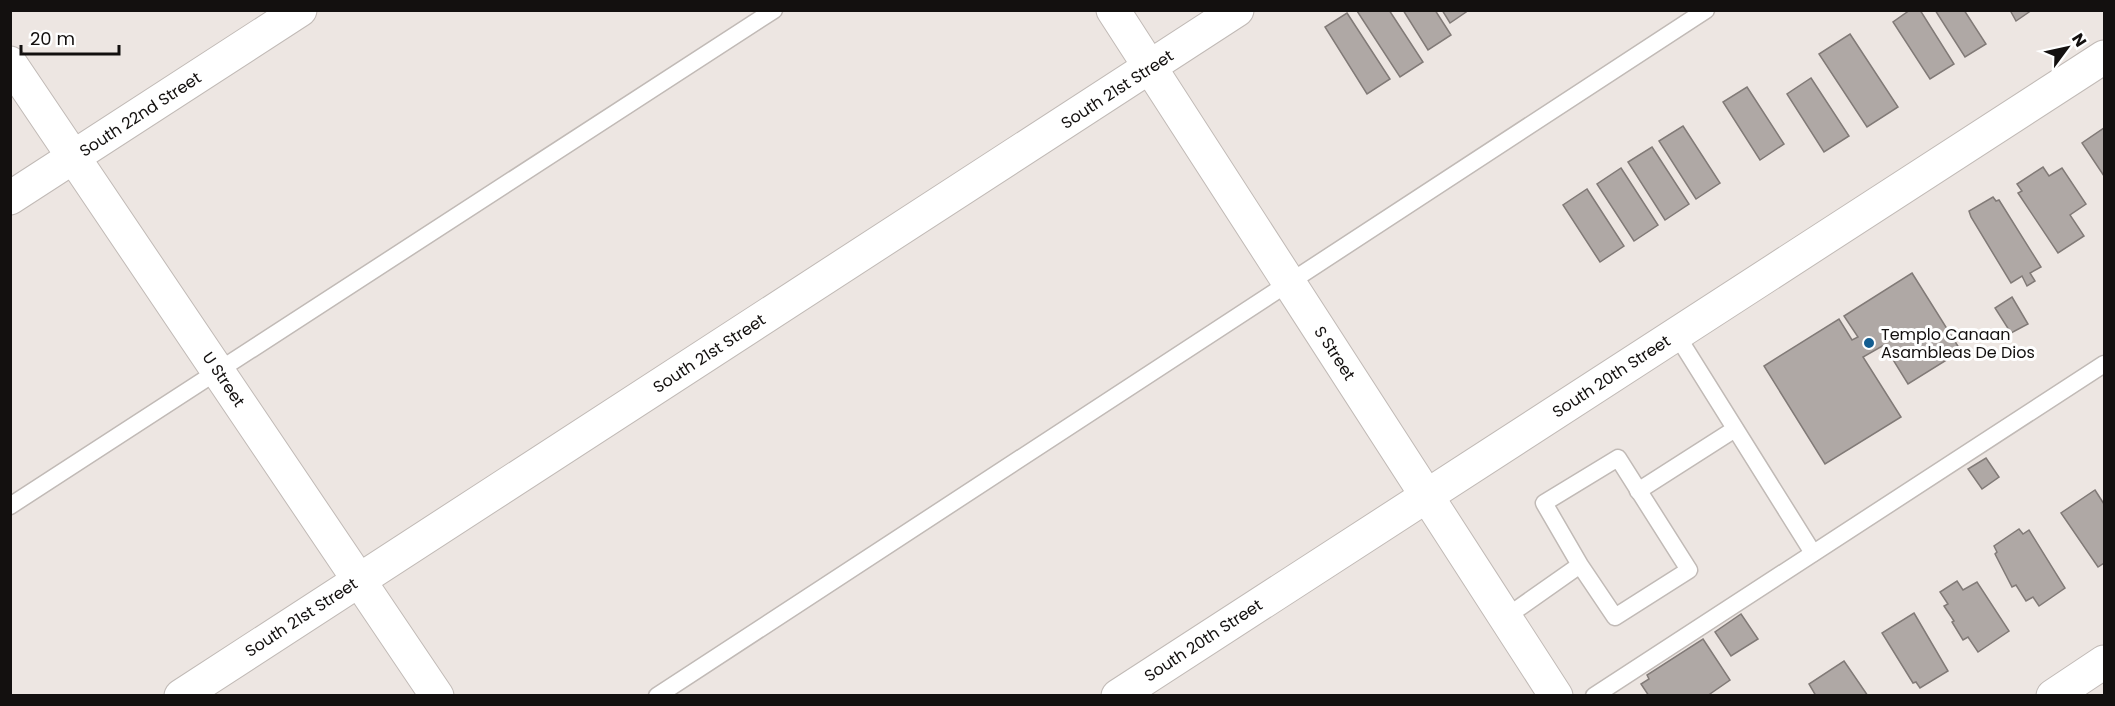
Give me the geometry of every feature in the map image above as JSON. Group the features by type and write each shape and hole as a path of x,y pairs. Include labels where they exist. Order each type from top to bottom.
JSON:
{"street":[{"name":"South 22nd Street","path":"10,198 300,10"},
{"name":"S Street","path":"1113,10 1556,696"},
{"name":"South 21st Street","path":"181,696 1237,10"},
{"name":"South 20th Street","path":"1118,696 2104,57"},
{"name":"U Street","path":"10,63 436,696"},
{"path":"2054,696 2104,662"}],"lane":[{"path":"10,506 774,10"},
{"path":"657,696 1706,10"},
{"path":"1676,334 1813,553"},
{"path":"1594,696 2104,364"},
{"path":"1638,490 1735,429"},
{"path":"1618,458 1689,570 1615,617 1581,565 1544,503 1618,458"},
{"path":"1506,617 1581,565"}],"building":[{"path":"1389,10 1423,62 1400,77 1357,11"},
{"path":"1403,10 1435,10 1451,35 1428,50"},
{"path":"1442,10 1469,10 1450,23"},
{"path":"1910,10 1920,10 1954,64 1930,79 1893,22"},
{"path":"1935,10 1964,10 1986,44 1965,57"},
{"path":"2010,10 2032,10 2016,21"},
{"path":"1347,13 1390,79 1367,94 1325,27"},
{"path":"1850,34 1898,107 1867,127 1819,54"},
{"path":"1811,78 1849,136 1824,152 1787,94"},
{"path":"1747,87 1784,144 1760,160 1723,102"},
{"path":"1683,126 1720,183 1696,199 1659,141"},
{"path":"2104,128 2104,176 2082,143"},
{"path":"1652,147 1689,204 1665,220 1628,162"},
{"path":"2043,167 2049,176 2062,168 2086,204 2070,215 2084,236 2058,253 2018,193 2022,191 2017,184"},
{"path":"1621,168 1658,225 1634,241 1597,184"},
{"path":"1587,189 1624,246 1600,262 1563,205"},
{"path":"1993,197 1996,201 1999,200 2041,267 2030,273 2035,281 2027,286 2022,276 2011,283 1971,217 1969,211"},
{"path":"1912,273 1961,351 1908,384 1884,345 1863,357 1901,417 1825,464 1764,366 1839,319 1852,340 1858,337 1844,316"},
{"path":"2012,297 2028,324 2011,333 1995,308"},
{"path":"1986,458 1999,477 1982,489 1968,469"},
{"path":"2095,490 2104,504 2104,563 2098,567 2061,513"},
{"path":"2019,529 2023,534 2029,530 2065,588 2039,606 2033,597 2026,601 2016,585 2012,587 1995,554 1997,552 1994,546"},
{"path":"1957,581 1963,590 1977,582 2009,631 1978,652 1968,637 1963,640 1944,606 1948,604 1940,592"},
{"path":"1914,613 1948,671 1920,688 1916,682 1913,683 1882,633"},
{"path":"1741,614 1758,639 1731,656 1715,632"},
{"path":"1703,639 1730,680 1707,696 1649,696 1641,684 1649,679 1647,675"},
{"path":"1844,661 1868,696 1816,696 1809,684"}],"place":[{"name":"Templo Canaan Asambleas De Dios","path":"1869,343"}]}
